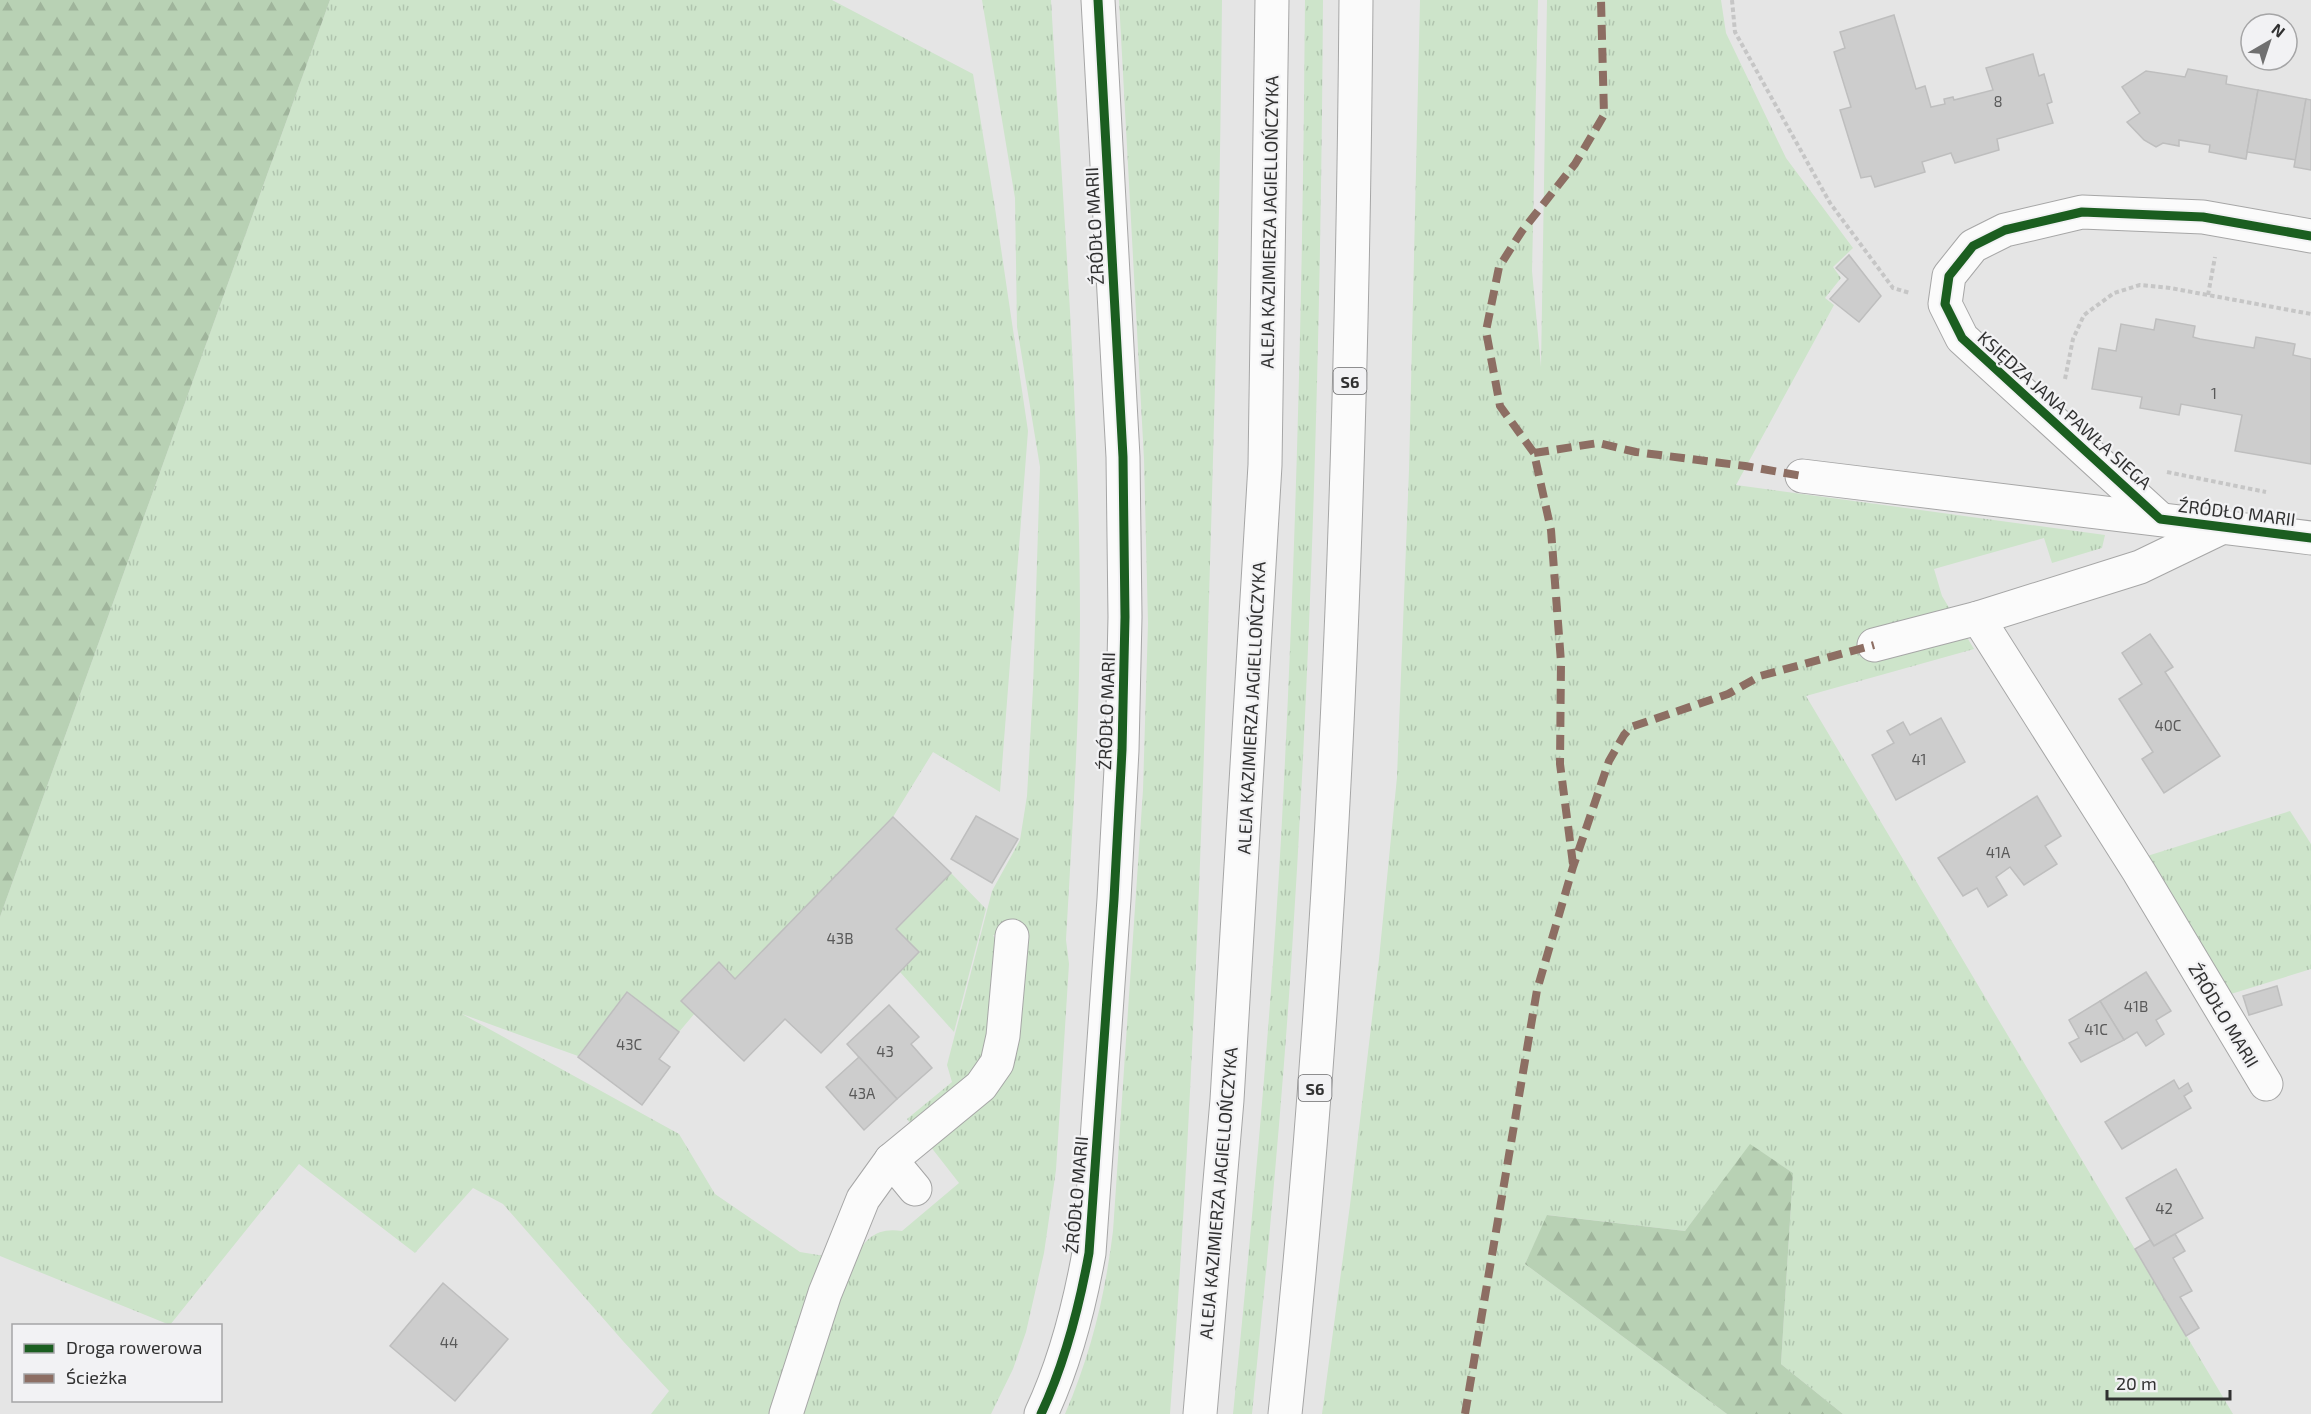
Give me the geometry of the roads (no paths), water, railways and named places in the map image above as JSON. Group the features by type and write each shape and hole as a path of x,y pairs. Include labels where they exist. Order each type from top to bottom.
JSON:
{"main road":[{"name":"ŹRÓDŁO MARII","path":"1041,1414 1068,1344 1080,1302 1089,1253 1122,750 1125,617 1123,457 1098,0"},
{"name":"ALEJA KAZIMIERZA JAGIELLOŃCZYKA","path":"1200,1414 1227,1100 1264,465 1272,0"},
{"name":"S6","path":"1286,1414 1319,1049 1337,761 1348,469 1356,0"},
{"name":"KSIĘDZA JANA PAWŁA SIEGA","path":"2160,519 1962,338 1945,304 1949,276 1973,246 2005,230 2082,212 2203,217 2311,236"},
{"name":"ŹRÓDŁO MARII","path":"1802,476 2311,538"},
{"name":"ŹRÓDŁO MARII","path":"2223,527 2140,567 1977,618 2139,872 2266,1084"},
{"path":"1874,645 1977,618"},
{"path":"786,1414 825,1293 863,1198 891,1160 981,1086 997,1063 1004,1036 1012,936"},
{"path":"891,1160 915,1189"}]}
